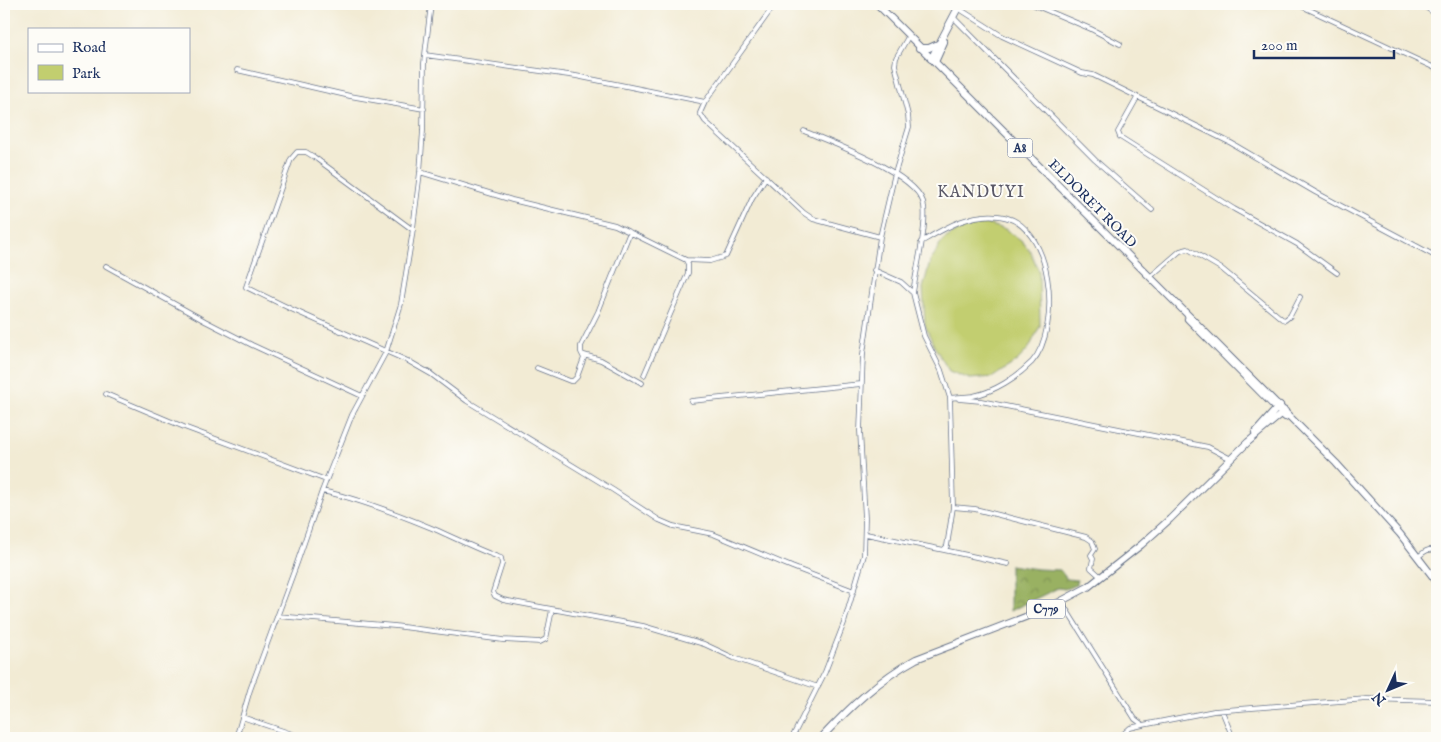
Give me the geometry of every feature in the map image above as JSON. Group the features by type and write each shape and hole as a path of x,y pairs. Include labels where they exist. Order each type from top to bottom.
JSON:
{"main road":[{"name":"ELDORET ROAD","path":"877,4 1365,494 1437,582"},
{"path":"933,60 959,6"},
{"path":"933,60 938,44 950,26"},
{"path":"919,48 929,48 938,44"},
{"name":"C779","path":"821,738 848,709 901,667 916,659 1020,620 1088,587 1102,577 1170,519 1248,442 1278,407"},
{"name":"C779","path":"1248,442 1284,412"}],"street":[{"path":"236,738 250,690 326,480 352,415 386,352 401,304 420,172 425,54 430,4"},
{"path":"774,4 705,102 700,113 701,116 813,218 880,237"},
{"path":"1032,4 1091,29 1120,44"},
{"path":"1297,4 1437,69"},
{"path":"1421,4 1437,15"},
{"path":"959,6 1014,42 1082,73 1093,75 1231,143 1306,187 1437,257"},
{"path":"954,18 1095,160 1152,210"},
{"path":"792,738 818,688 844,623 864,555 866,534 860,430 863,354 880,237 895,173 909,127 908,115 895,65 896,58 908,37"},
{"path":"425,54 576,76 705,102"},
{"path":"238,70 350,96 424,108"},
{"path":"1137,98 1118,132 1120,137 1234,209 1297,244 1337,273"},
{"path":"804,131 864,157 895,173 918,190 922,196 924,221 912,293 924,336 941,370 950,398 952,507 947,546 944,550"},
{"path":"413,230 314,157 300,151 292,156 246,284 249,289 410,362 431,374 467,401 659,520 673,526 713,534 854,591"},
{"path":"420,172 512,200 615,225 686,260 710,262 726,256 752,199 766,177"},
{"path":"921,242 961,221 979,216 998,215 1008,217 1022,224 1031,234 1047,271 1049,298 1046,328 1041,348 1033,361 1017,375 985,392 973,396 950,398"},
{"path":"630,232 598,312 581,346 581,352 584,355 601,360 642,383"},
{"path":"1150,277 1180,251 1188,249 1222,269 1282,319 1285,320 1290,316 1300,297"},
{"path":"644,375 688,273 686,260"},
{"path":"106,266 204,321 362,396"},
{"path":"874,270 901,282 912,293"},
{"path":"537,368 573,381 577,377 584,355"},
{"path":"691,400 862,384"},
{"path":"106,394 192,430 326,480"},
{"path":"950,398 981,401 1208,447 1231,459"},
{"path":"322,491 372,505 501,558 502,564 493,592 495,596 503,600 643,626 680,636 750,664 818,688"},
{"path":"952,507 975,509 1086,537 1092,541 1095,549 1092,555 1091,568 1102,577"},
{"path":"866,534 1008,564"},
{"path":"1418,557 1427,550 1437,551"},
{"path":"1061,601 1135,719 1143,725"},
{"path":"277,616 395,626 503,640 540,642 546,638 552,610"},
{"path":"1119,738 1130,728 1222,711 1368,699 1437,701"},
{"path":"1222,711 1233,738"},
{"path":"242,717 304,738"}],"green space":[{"path":"983,223 1005,229 1021,240 1030,251 1039,271 1040,326 1029,348 1017,361 993,377 970,379 949,371 934,346 925,325 923,288 930,262 943,240 960,229"},
{"path":"1010,565 1060,570 1067,579 1077,580 1077,585 1065,589 1058,588 1010,611"}],"district":[{"name":"KANDUYI","path":"981,191"}]}
